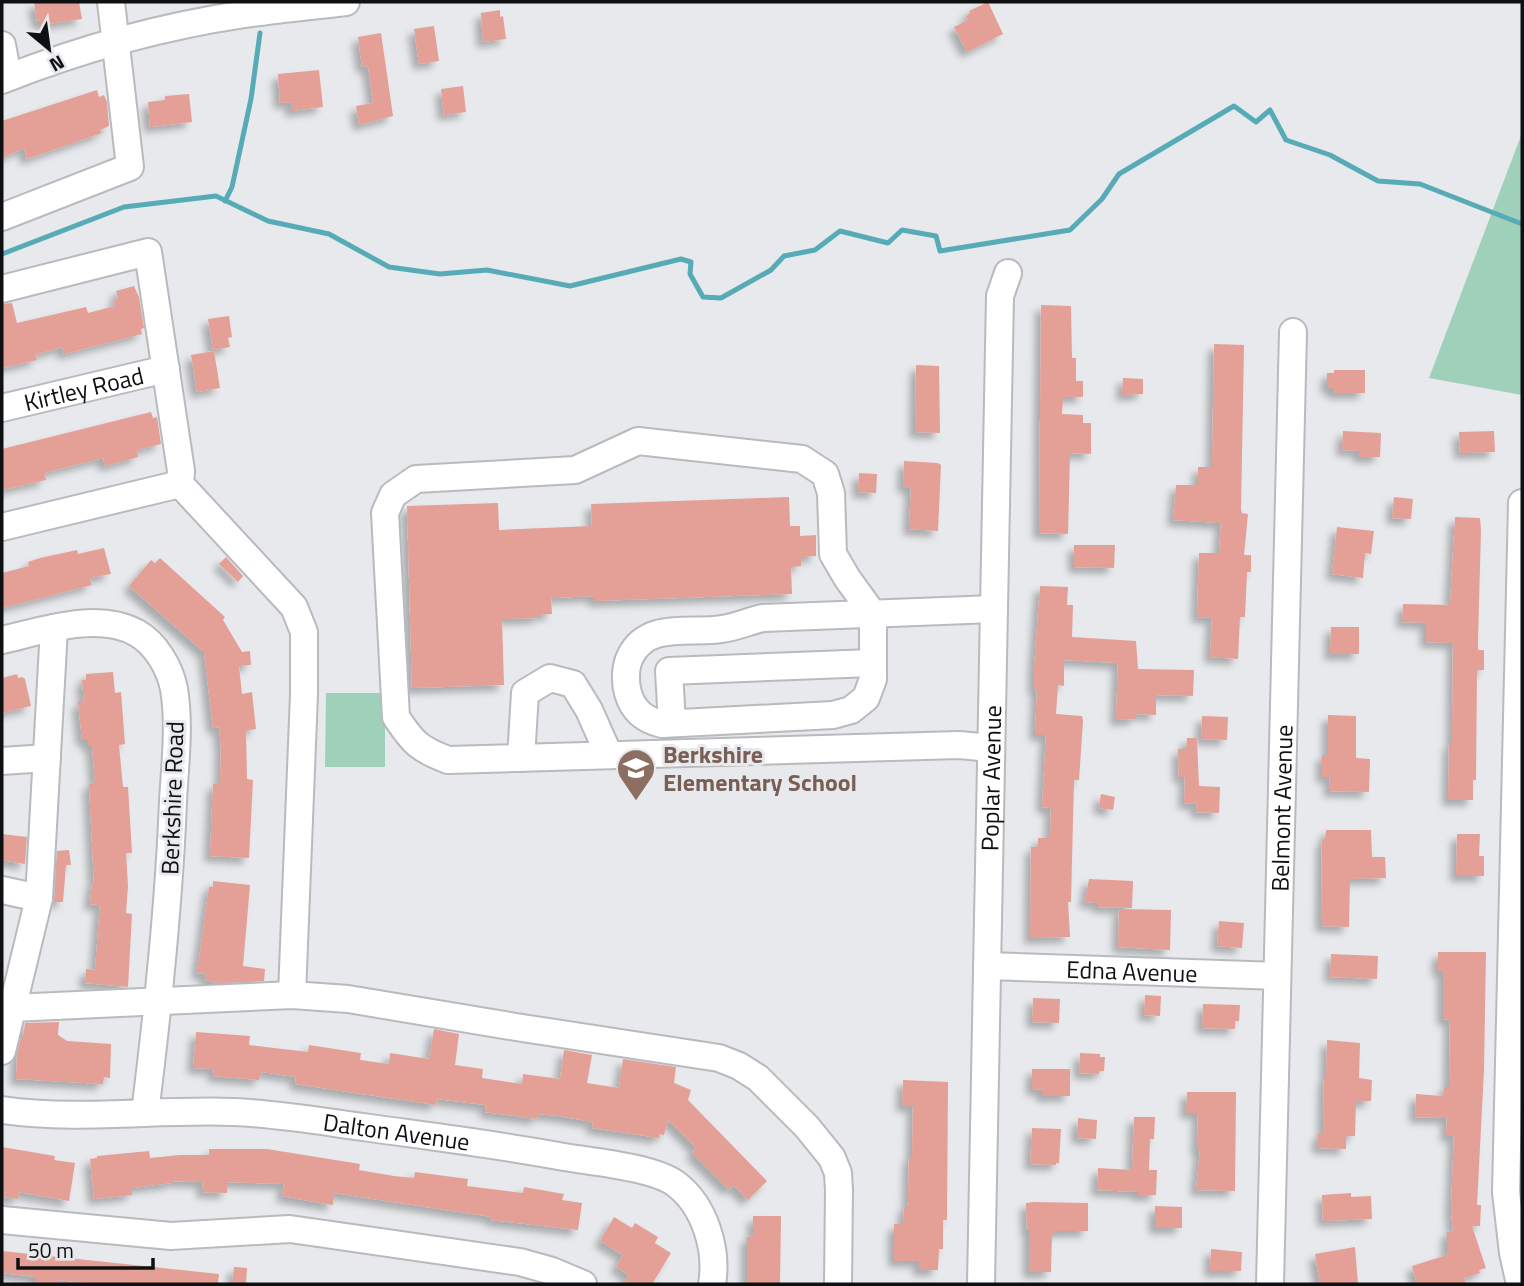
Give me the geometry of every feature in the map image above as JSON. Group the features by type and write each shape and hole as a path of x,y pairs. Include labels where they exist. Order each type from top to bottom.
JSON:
{"street":[{"path":"2,217 130,167 111,2"},
{"path":"2,45 5,78 64,57 243,8 346,2"},
{"path":"2,289 148,252 181,471 180,484 293,607 304,632 292,995"},
{"name":"Poplar Avenue","path":"981,1284 1000,296 1008,273"},
{"name":"Belmont Avenue","path":"1270,1284 1293,332"},
{"name":"Kirtley Road","path":"2,408 166,369"},
{"path":"991,748 960,745 448,760 426,752 410,738 396,717 385,513 393,495 416,479 575,470 638,441 802,459 825,474 831,493 833,554 873,614 873,679 866,698 851,710 833,715 672,723 650,721 640,715 627,691 628,662 634,648 643,639 666,632 723,629 763,618 873,614 994,609"},
{"path":"2,527 180,484"},
{"path":"1520,1284 1513,1253 1506,1192 1516,1066 1522,503"},
{"name":"Berkshire Road","path":"2,640 54,628 92,623 124,627 148,641 167,667 174,688 176,717 170,872 159,1001 145,1113"},
{"path":"2,1051 40,898 54,628"},
{"path":"672,723 669,671 872,663"},
{"path":"520,758 525,693 550,678 573,684 589,710 609,755"},
{"path":"2,761 47,758"},
{"path":"2,890 40,898"},
{"name":"Edna Avenue","path":"987,966 1277,976"},
{"path":"12,1008 292,995 348,999 719,1058 758,1078 807,1127 832,1158 838,1172 839,1190 838,1284"},
{"name":"Dalton Avenue","path":"2,1110 43,1115 233,1112 301,1118 548,1154 659,1176 675,1184 687,1195 707,1228 714,1258 712,1284"},
{"path":"2,1220 171,1236 290,1229 520,1262 583,1284"}],"green space":[{"path":"1522,133 1522,395 1429,378"},
{"path":"326,693 385,693 385,767 325,767"}],"building":[{"path":"34,2 79,2 82,19 40,25"},
{"path":"988,2 1003,34 967,52 954,27 968,20 966,16 969,11"},
{"path":"500,10 506,39 483,42 481,13"},
{"path":"434,26 439,61 419,64 414,29"},
{"path":"381,33 393,116 359,125 356,106 373,103 368,66 362,67 358,37"},
{"path":"319,70 323,107 291,111 291,102 280,103 278,74"},
{"path":"463,86 466,112 444,115 441,89"},
{"path":"97,90 99,97 104,95 107,102 109,126 100,130 102,133 27,159 24,148 2,158 2,121"},
{"path":"189,94 192,122 150,127 148,102 165,100 165,96"},
{"path":"134,286 139,297 144,328 141,329 142,334 64,354 62,347 35,355 37,360 2,368 2,304 12,303 17,323 86,307 88,313 115,306 114,300 118,299 116,291"},
{"path":"1041,305 1071,306 1072,358 1076,358 1076,381 1083,381 1083,397 1063,397 1062,414 1083,415 1083,423 1091,423 1091,454 1070,453 1068,534 1039,533"},
{"path":"229,316 232,337 228,338 230,347 213,350 208,319"},
{"path":"1214,344 1244,345 1241,510 1242,513 1248,514 1244,555 1251,555 1251,572 1247,572 1245,617 1240,617 1238,659 1210,657 1212,618 1197,617 1199,553 1219,553 1221,523 1173,520 1176,485 1198,485 1198,467 1212,467"},
{"path":"214,351 220,388 197,392 191,355"},
{"path":"916,365 939,366 940,433 915,432"},
{"path":"1334,370 1365,370 1365,393 1333,393 1333,388 1327,388 1327,373 1334,373"},
{"path":"1123,378 1143,379 1143,394 1122,395"},
{"path":"151,412 153,418 157,417 161,444 137,450 138,457 105,466 103,458 44,473 46,480 2,490 2,449"},
{"path":"1343,431 1381,433 1380,457 1359,457 1359,451 1342,450"},
{"path":"1494,431 1495,452 1460,453 1459,432"},
{"path":"904,461 941,465 938,531 909,529 911,488 903,486"},
{"path":"859,473 877,474 876,493 858,492"},
{"path":"789,497 790,526 800,526 800,536 816,535 816,556 801,557 801,566 791,567 792,594 594,601 594,596 551,598 552,614 538,615 538,618 502,619 504,685 412,688 407,506 498,503 499,530 592,526 591,504"},
{"path":"1394,497 1413,499 1411,519 1392,518"},
{"path":"1455,517 1480,518 1481,530 1478,650 1484,650 1484,670 1477,670 1476,780 1473,780 1473,800 1448,800 1449,744 1452,744 1453,643 1426,642 1426,623 1402,622 1403,604 1450,605"},
{"path":"1337,527 1374,531 1371,554 1365,553 1363,578 1332,574"},
{"path":"1074,545 1115,545 1114,568 1074,567"},
{"path":"104,548 111,574 90,578 92,585 2,608 2,573 29,566 28,562 40,558 77,550 78,554"},
{"path":"226,557 243,576 238,582 219,564"},
{"path":"160,558 225,617 223,620 242,652 250,651 251,665 239,666 242,694 252,692 256,729 246,731 247,779 253,780 249,858 210,856 213,784 220,784 221,748 219,727 213,728 204,652 129,586 151,560 155,563"},
{"path":"1040,586 1068,587 1067,605 1073,605 1072,637 1136,641 1138,669 1194,670 1193,696 1156,695 1156,715 1136,714 1136,719 1116,720 1118,663 1064,660 1064,686 1058,685 1056,714 1082,716 1083,721 1079,780 1074,780 1071,902 1068,902 1070,937 1030,938 1031,847 1038,847 1038,838 1050,838 1051,808 1042,807 1046,735 1035,735 1037,690 1034,689 1034,668"},
{"path":"1331,627 1359,627 1359,654 1330,654"},
{"path":"113,672 115,693 121,692 125,744 119,745 123,787 128,787 132,853 126,853 126,913 132,914 128,987 85,983 86,969 95,970 100,905 90,904 94,883 89,784 95,782 92,746 88,746 88,740 82,740 78,702 84,702 82,680 86,680 86,674"},
{"path":"17,674 18,678 25,679 31,706 2,713 2,678"},
{"path":"1328,715 1356,716 1356,758 1370,759 1369,792 1329,791 1330,777 1322,777 1322,755 1328,755"},
{"path":"1202,716 1228,717 1227,740 1201,739"},
{"path":"1187,738 1197,738 1199,786 1220,787 1219,813 1196,812 1197,804 1184,803 1185,777 1179,777 1178,749 1186,749"},
{"path":"1101,794 1115,797 1113,810 1099,808"},
{"path":"1326,830 1371,830 1372,857 1385,857 1386,878 1350,879 1349,927 1321,926 1322,840 1325,840"},
{"path":"2,834 27,837 25,864 2,860"},
{"path":"1457,834 1480,834 1479,856 1484,856 1484,876 1456,876"},
{"path":"69,850 71,865 66,865 63,902 54,902 57,851"},
{"path":"1089,879 1133,881 1132,908 1098,907 1098,903 1085,902"},
{"path":"213,881 250,885 243,966 265,969 264,981 217,983 205,980 206,974 197,973 209,887 213,887"},
{"path":"1119,909 1171,910 1170,950 1118,947"},
{"path":"1219,921 1244,923 1242,948 1217,946"},
{"path":"1438,952 1486,952 1484,1070 1477,1205 1481,1205 1480,1226 1472,1226 1486,1268 1464,1278 1466,1284 1417,1284 1412,1266 1447,1255 1447,1232 1453,1231 1451,1209 1454,1136 1446,1136 1447,1118 1415,1117 1416,1094 1443,1096 1444,1087 1449,1087 1450,1020 1443,1019 1443,971 1438,971"},
{"path":"1331,954 1378,956 1377,979 1330,977"},
{"path":"1145,995 1161,996 1160,1016 1144,1015"},
{"path":"1033,998 1060,999 1059,1023 1032,1022"},
{"path":"1203,1004 1240,1005 1239,1021 1235,1021 1235,1029 1202,1028"},
{"path":"59,1022 58,1035 67,1041 111,1044 110,1078 104,1077 103,1084 16,1079 17,1055 25,1023"},
{"path":"434,1029 459,1034 455,1065 483,1069 482,1078 522,1084 523,1074 560,1079 564,1050 592,1055 587,1083 619,1088 623,1059 676,1067 674,1083 691,1090 688,1100 767,1181 748,1200 733,1185 729,1190 692,1153 696,1148 668,1120 664,1135 659,1134 659,1138 592,1128 593,1122 559,1116 538,1114 537,1119 485,1112 486,1105 437,1099 436,1105 295,1084 296,1077 262,1072 259,1080 213,1076 214,1069 193,1068 196,1032 250,1036 249,1045 308,1052 309,1045 361,1053 360,1060 389,1064 390,1053 429,1059"},
{"path":"1327,1040 1360,1043 1359,1078 1372,1080 1371,1101 1356,1102 1355,1136 1346,1136 1346,1149 1318,1148 1318,1134 1323,1134"},
{"path":"1080,1053 1100,1054 1100,1057 1105,1057 1104,1071 1099,1071 1099,1074 1079,1073"},
{"path":"1032,1069 1070,1069 1070,1096 1042,1096 1042,1089 1032,1090"},
{"path":"903,1080 948,1082 947,1220 943,1220 943,1249 939,1249 938,1270 919,1270 919,1261 894,1261 894,1224 903,1224 904,1207 907,1207 908,1202 909,1157 912,1157 913,1106 902,1106"},
{"path":"1187,1092 1236,1092 1235,1191 1196,1190 1200,1150 1197,1150 1198,1113 1186,1113"},
{"path":"1134,1117 1155,1117 1154,1139 1150,1139 1149,1170 1157,1170 1156,1195 1097,1190 1098,1168 1132,1170"},
{"path":"1078,1118 1097,1120 1096,1139 1077,1138"},
{"path":"1032,1128 1061,1129 1059,1163 1030,1164"},
{"path":"2,1147 55,1156 54,1160 75,1163 69,1201 19,1192 18,1199 4,1197"},
{"path":"209,1149 267,1149 360,1164 359,1170 394,1176 414,1178 415,1172 468,1179 467,1186 523,1193 524,1187 564,1194 562,1200 582,1203 578,1230 491,1220 492,1217 334,1193 333,1205 282,1196 284,1184 227,1182 227,1193 202,1192 203,1182 171,1181 132,1188 132,1195 94,1199 90,1159 149,1151 150,1158 209,1155"},
{"path":"1351,1193 1351,1197 1371,1196 1372,1219 1323,1221 1322,1195"},
{"path":"1026,1203 1088,1203 1088,1231 1052,1233 1051,1272 1029,1272"},
{"path":"1155,1206 1182,1207 1182,1228 1155,1228"},
{"path":"753,1216 781,1216 780,1284 747,1284 747,1237 753,1236"},
{"path":"614,1217 632,1228 635,1223 658,1237 655,1243 671,1253 652,1284 623,1284 629,1275 616,1267 623,1255 600,1241"},
{"path":"1355,1247 1358,1284 1320,1284 1315,1254"},
{"path":"1211,1249 1242,1252 1241,1271 1210,1271"},
{"path":"2,1251 219,1274 218,1284 95,1284 59,1280 59,1284 36,1284 36,1277 2,1273"},
{"path":"234,1267 247,1268 246,1284 232,1284"}],"waterway":[{"path":"225,201 232,187 251,99 260,33"},
{"path":"2,254 124,207 216,196 268,221 329,234 389,267 440,274 487,270 570,286 681,259 691,262 690,274 703,297 721,298 771,270 784,256 815,250 840,231 888,243 902,230 936,236 940,251 1070,230 1102,199 1119,174 1234,106 1256,122 1270,110 1286,140 1330,155 1378,181 1420,184 1522,224"}],"place":[{"name":"Berkshire Elementary School","path":"636,802"}]}
